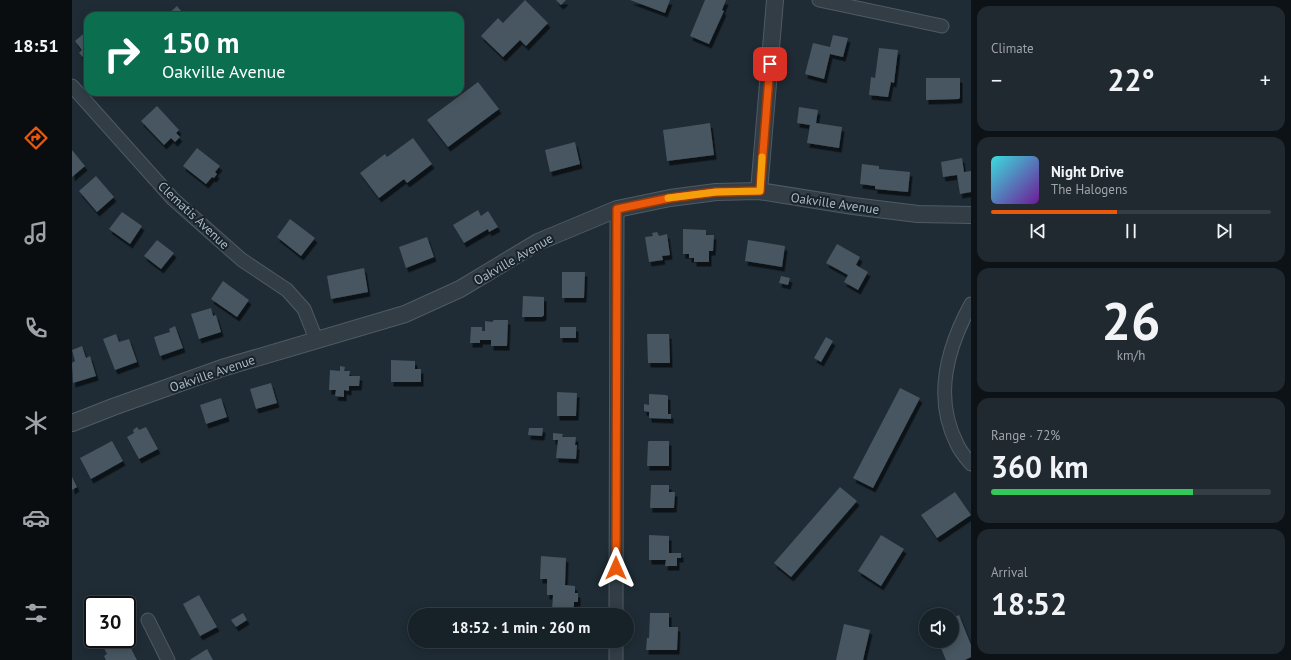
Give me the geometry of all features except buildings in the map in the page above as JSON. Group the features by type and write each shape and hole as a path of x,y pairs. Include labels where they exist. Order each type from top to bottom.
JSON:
{"street":[{"path":"760,191 774,0"},
{"path":"819,0 942,26"},
{"name":"Clematis Avenue","path":"72,86 173,199 242,260 287,290 304,309 316,339"},
{"name":"Oakville Avenue","path":"72,423 120,404 222,368 316,339 405,314 460,289 538,242 617,209 670,198 716,192 760,191 853,206 918,214 971,215"},
{"path":"616,608 617,209"},
{"path":"971,304 952,346 944,378 946,413 957,444 971,464"},
{"path":"148,620 168,660"},
{"path":"616,648 616,660"}],"slow traffic":[{"path":"668,198 716,192 760,191 762,157"}],"route":[{"path":"616,568 617,209 670,198 716,192 760,191 770,64"}]}
